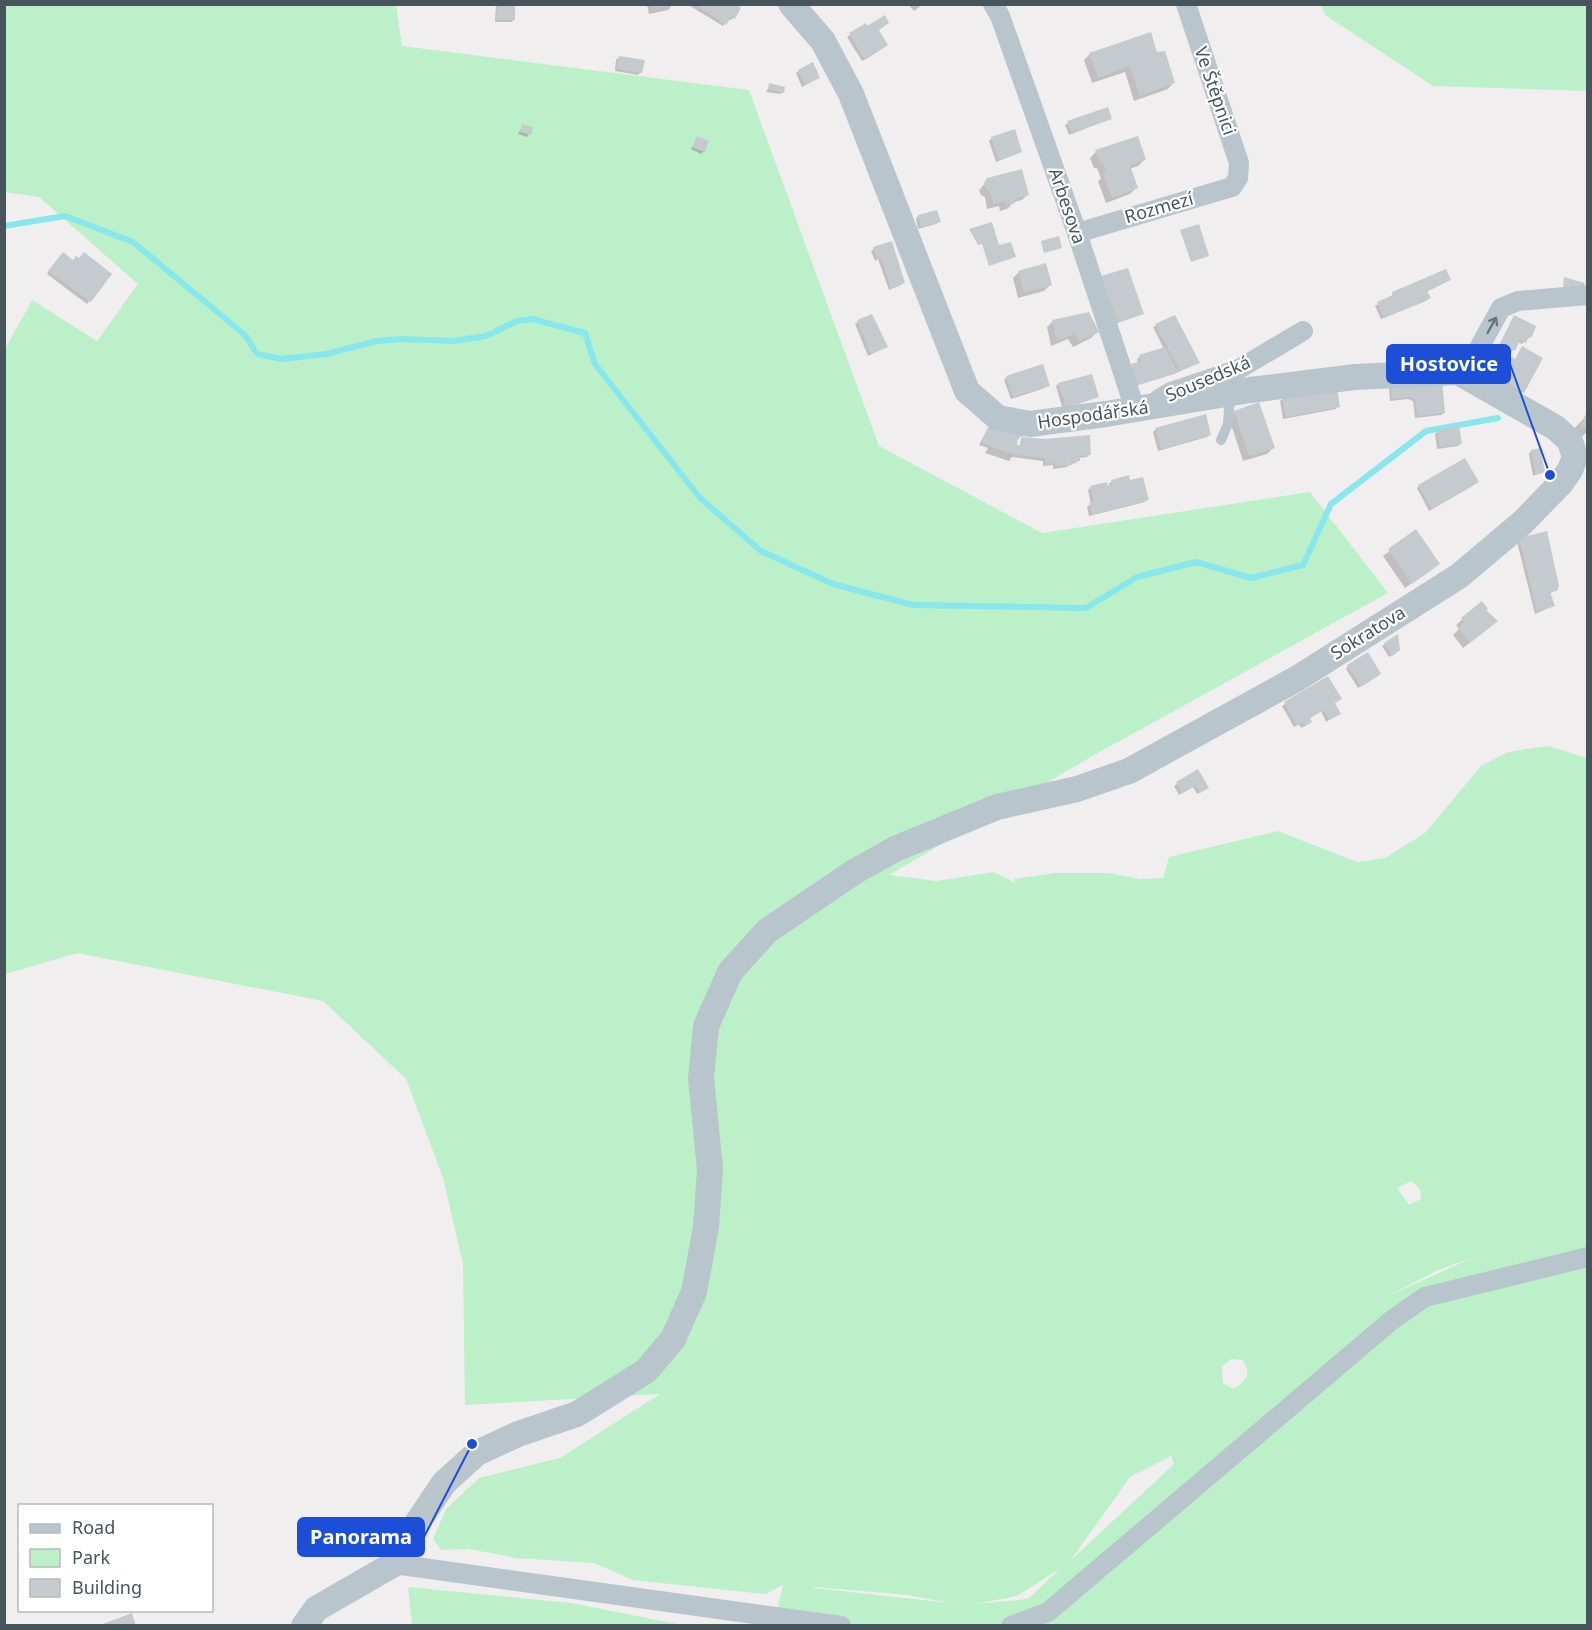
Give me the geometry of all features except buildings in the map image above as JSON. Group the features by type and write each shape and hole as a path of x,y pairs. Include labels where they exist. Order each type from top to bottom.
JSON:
{"street":[{"name":"Hospodářská","path":"790,4 823,41 851,94 967,391 998,417 1030,424 1355,376 1458,372 1556,428 1581,454"},
{"name":"Arbesova","path":"993,4 1000,16 1139,409"},
{"name":"Ve Štěpnici","path":"1186,4 1239,163 1238,178"},
{"name":"Rozmezí","path":"1077,232 1232,187 1238,178"},
{"path":"1471,379 1474,357 1501,309 1518,301 1587,294"},
{"name":"Sousedská","path":"1139,409 1171,392 1239,369 1303,332"},
{"name":"Sokratova","path":"394,1564 405,1541 444,1483 477,1453 518,1434 578,1414 646,1371 673,1339 694,1292 706,1227 710,1170 701,1078 706,1026 730,972 767,932 854,872 896,849 997,807 1077,789 1129,771 1298,678 1459,576 1522,523 1553,491 1581,454"},
{"path":"1011,1626 1048,1612 1392,1320 1425,1297 1587,1257"},
{"path":"304,1626 316,1609 394,1564 841,1626"}],"lane":[{"path":"1221,440 1228,424 1230,393"}],"green space":[{"path":"5,5 396,5 402,46 749,90 879,446 1042,533 1310,492 1388,593 1096,754 889,875 936,881 994,872 1015,883 1014,879 1054,873 1108,873 1140,879 1163,878 1169,857 1278,831 1357,862 1385,858 1425,833 1481,766 1508,752 1548,746 1587,758 1587,1625 774,1625 783,1585 765,1594 633,1580 594,1563 516,1558 469,1549 441,1550 433,1539 446,1509 479,1478 560,1458 660,1394 465,1405 463,1264 443,1178 406,1079 323,1001 77,953 5,974 5,349 32,300 97,341 138,284 39,197 5,192","holes":["1411,1181 1420,1189 1421,1199 1409,1205 1397,1188","1472,1258 1388,1296 1438,1270","1231,1359 1242,1360 1247,1369 1244,1380 1233,1389 1223,1383 1222,1366","1171,1456 1174,1464 1070,1561 1130,1477","1061,1568 1028,1599 975,1604 1017,1596","814,1587 908,1595 950,1603 814,1588"]},
{"path":"1321,5 1587,5 1587,91 1433,86 1325,15"},
{"path":"408,1587 571,1603 682,1625 412,1625"}],"waterway":[{"path":"4,226 65,216 133,242 245,335 257,354 282,359 326,354 377,341 401,339 453,341 486,336 517,321 532,319 585,333 595,364 700,498 761,551 833,584 913,605 1086,608 1137,577 1196,562 1251,578 1303,565 1331,504 1426,431 1498,418"}],"place":[{"name":"Hostovice","path":"1550,475"},
{"name":"Panorama","path":"472,1444"}]}
